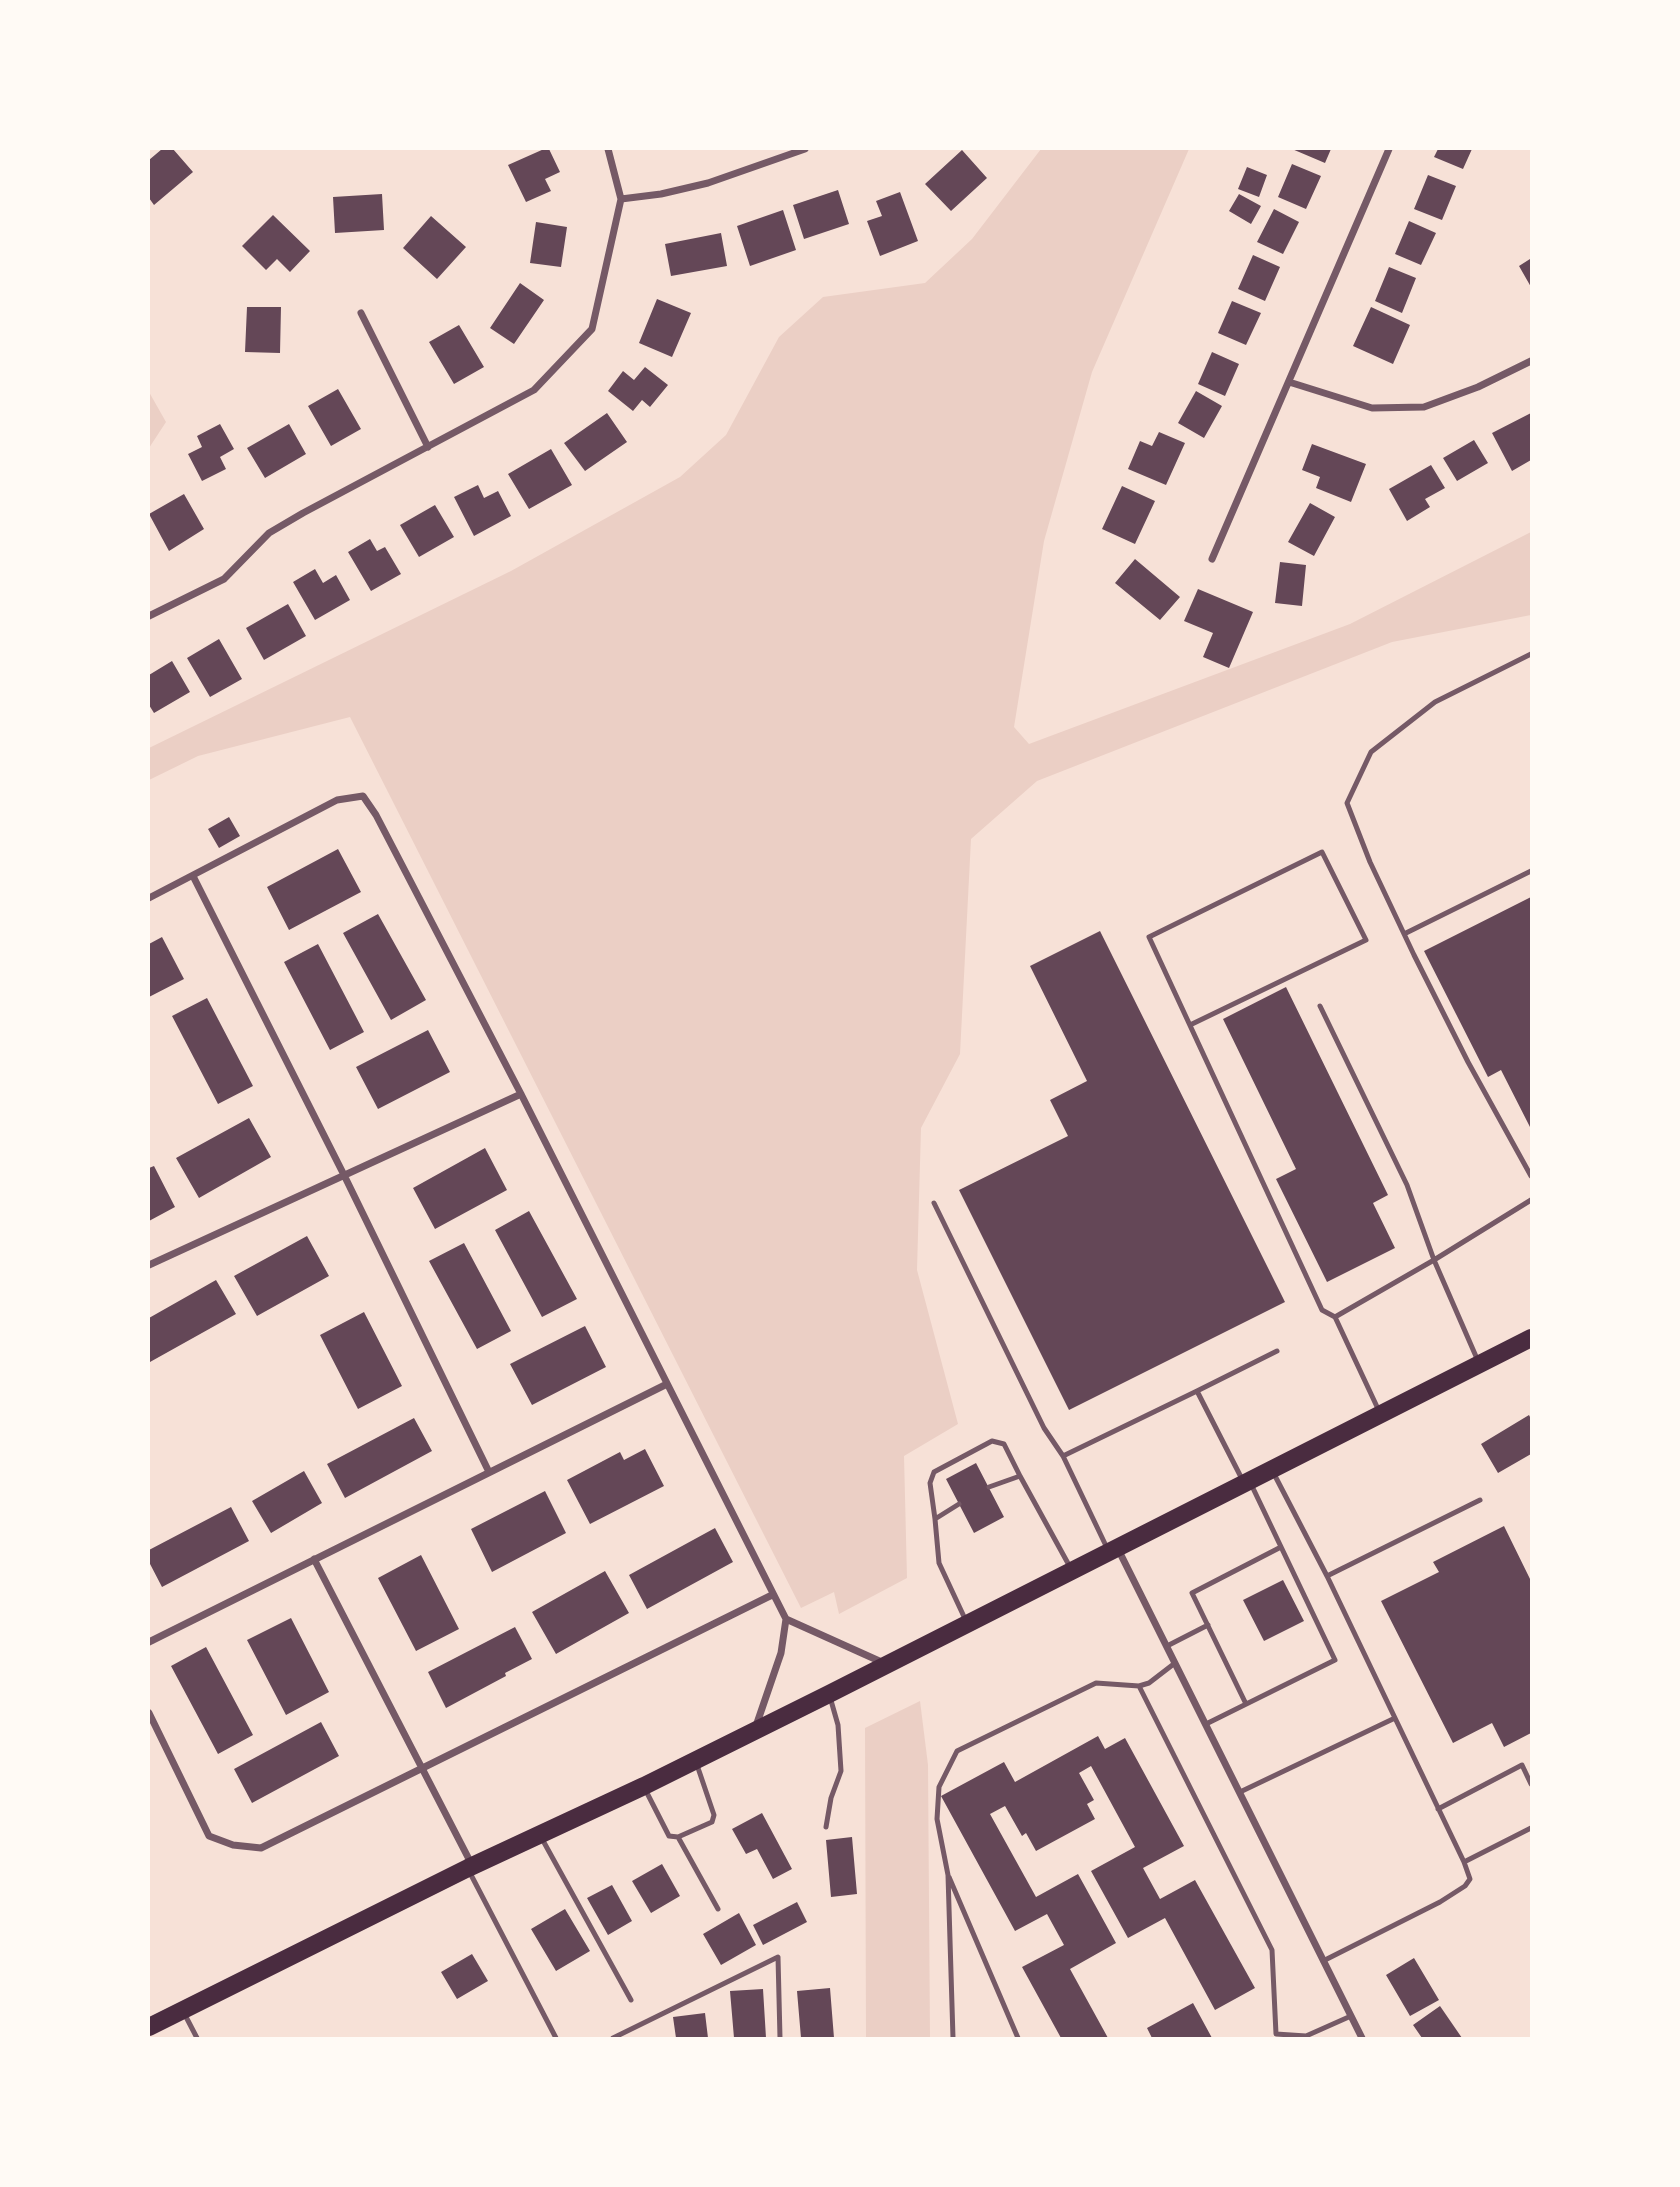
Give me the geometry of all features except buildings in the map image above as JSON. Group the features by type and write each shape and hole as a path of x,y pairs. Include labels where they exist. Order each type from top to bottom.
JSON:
{"main road":[{"path":"149,2027 470,1867 755,1731 1531,1338"}],"street":[{"path":"149,616 224,579 269,533 534,390 592,330 621,199 608,149"},
{"path":"621,199 661,194 708,183 805,149"},
{"path":"1212,559 1389,149"},
{"path":"360,313 428,447"},
{"path":"1289,382 1372,408 1424,407 1478,387 1531,361"},
{"path":"149,898 337,800 363,796 376,815 521,1094 786,1619 887,1664"},
{"path":"192,876 344,1175 489,1472"},
{"path":"149,1265 521,1094"},
{"path":"149,1642 667,1384"},
{"path":"1113,1548 1167,1646 1362,2038"},
{"path":"314,1559 424,1769 470,1867"},
{"path":"149,1713 209,1836 233,1844 261,1848 772,1595"},
{"path":"755,1731 781,1653 786,1619"}],"lane":[{"path":"1531,654 1435,702 1371,752 1347,803 1370,862 1404,933 1468,1062 1531,1176"},
{"path":"1190,1025 1366,940 1322,852 1149,937 1322,1310 1335,1317 1381,1413"},
{"path":"1404,933 1531,871"},
{"path":"1320,1006 1407,1185 1434,1261 1479,1364"},
{"path":"1335,1317 1434,1261 1531,1200"},
{"path":"934,1203 1044,1427 1063,1456 1113,1548"},
{"path":"1063,1456 1278,1350"},
{"path":"1197,1391 1282,1547 1335,1660 1206,1724"},
{"path":"967,1623 939,1563 930,1483 934,1472 992,1441 1004,1444 1072,1570"},
{"path":"1272,1469 1327,1576 1470,1879 1465,1886 1440,1902 1324,1961"},
{"path":"989,1488 1020,1476"},
{"path":"1327,1576 1480,1500"},
{"path":"935,1519 959,1504"},
{"path":"1246,1704 1192,1593 1282,1547"},
{"path":"1167,1646 1208,1625"},
{"path":"953,2038 948,1875 937,1819 939,1787 957,1751 1096,1683 1139,1686 1149,1683 1175,1663"},
{"path":"1139,1686 1272,1950 1276,2035 1306,2036 1350,2016"},
{"path":"826,1827 831,1798 841,1771 838,1725 829,1694"},
{"path":"1240,1792 1395,1718"},
{"path":"644,1786 669,1836 678,1837 712,1822 714,1815 696,1760"},
{"path":"1438,1809 1522,1765 1531,1784"},
{"path":"1464,1862 1531,1828"},
{"path":"540,1835 631,2000"},
{"path":"678,1837 718,1909"},
{"path":"470,1867 556,2038"},
{"path":"948,1875 1018,2038"},
{"path":"613,2038 778,1957 780,2038"},
{"path":"183,2010 197,2038"}],"shaded area":[{"path":"1041,149 1189,149 1092,372 1044,541 1014,727 1029,744 1350,624 1531,532 1531,615 1392,642 1037,781 971,839 960,1054 921,1128 917,1270 958,1424 904,1456 907,1578 839,1614 834,1592 801,1608 350,717 198,756 149,780 149,748 511,571 680,477 726,435 779,337 823,297 925,283 972,239"},
{"path":"149,392 166,422 149,448"},
{"path":"920,1701 928,1765 930,2038 866,2038 865,1728"}]}
